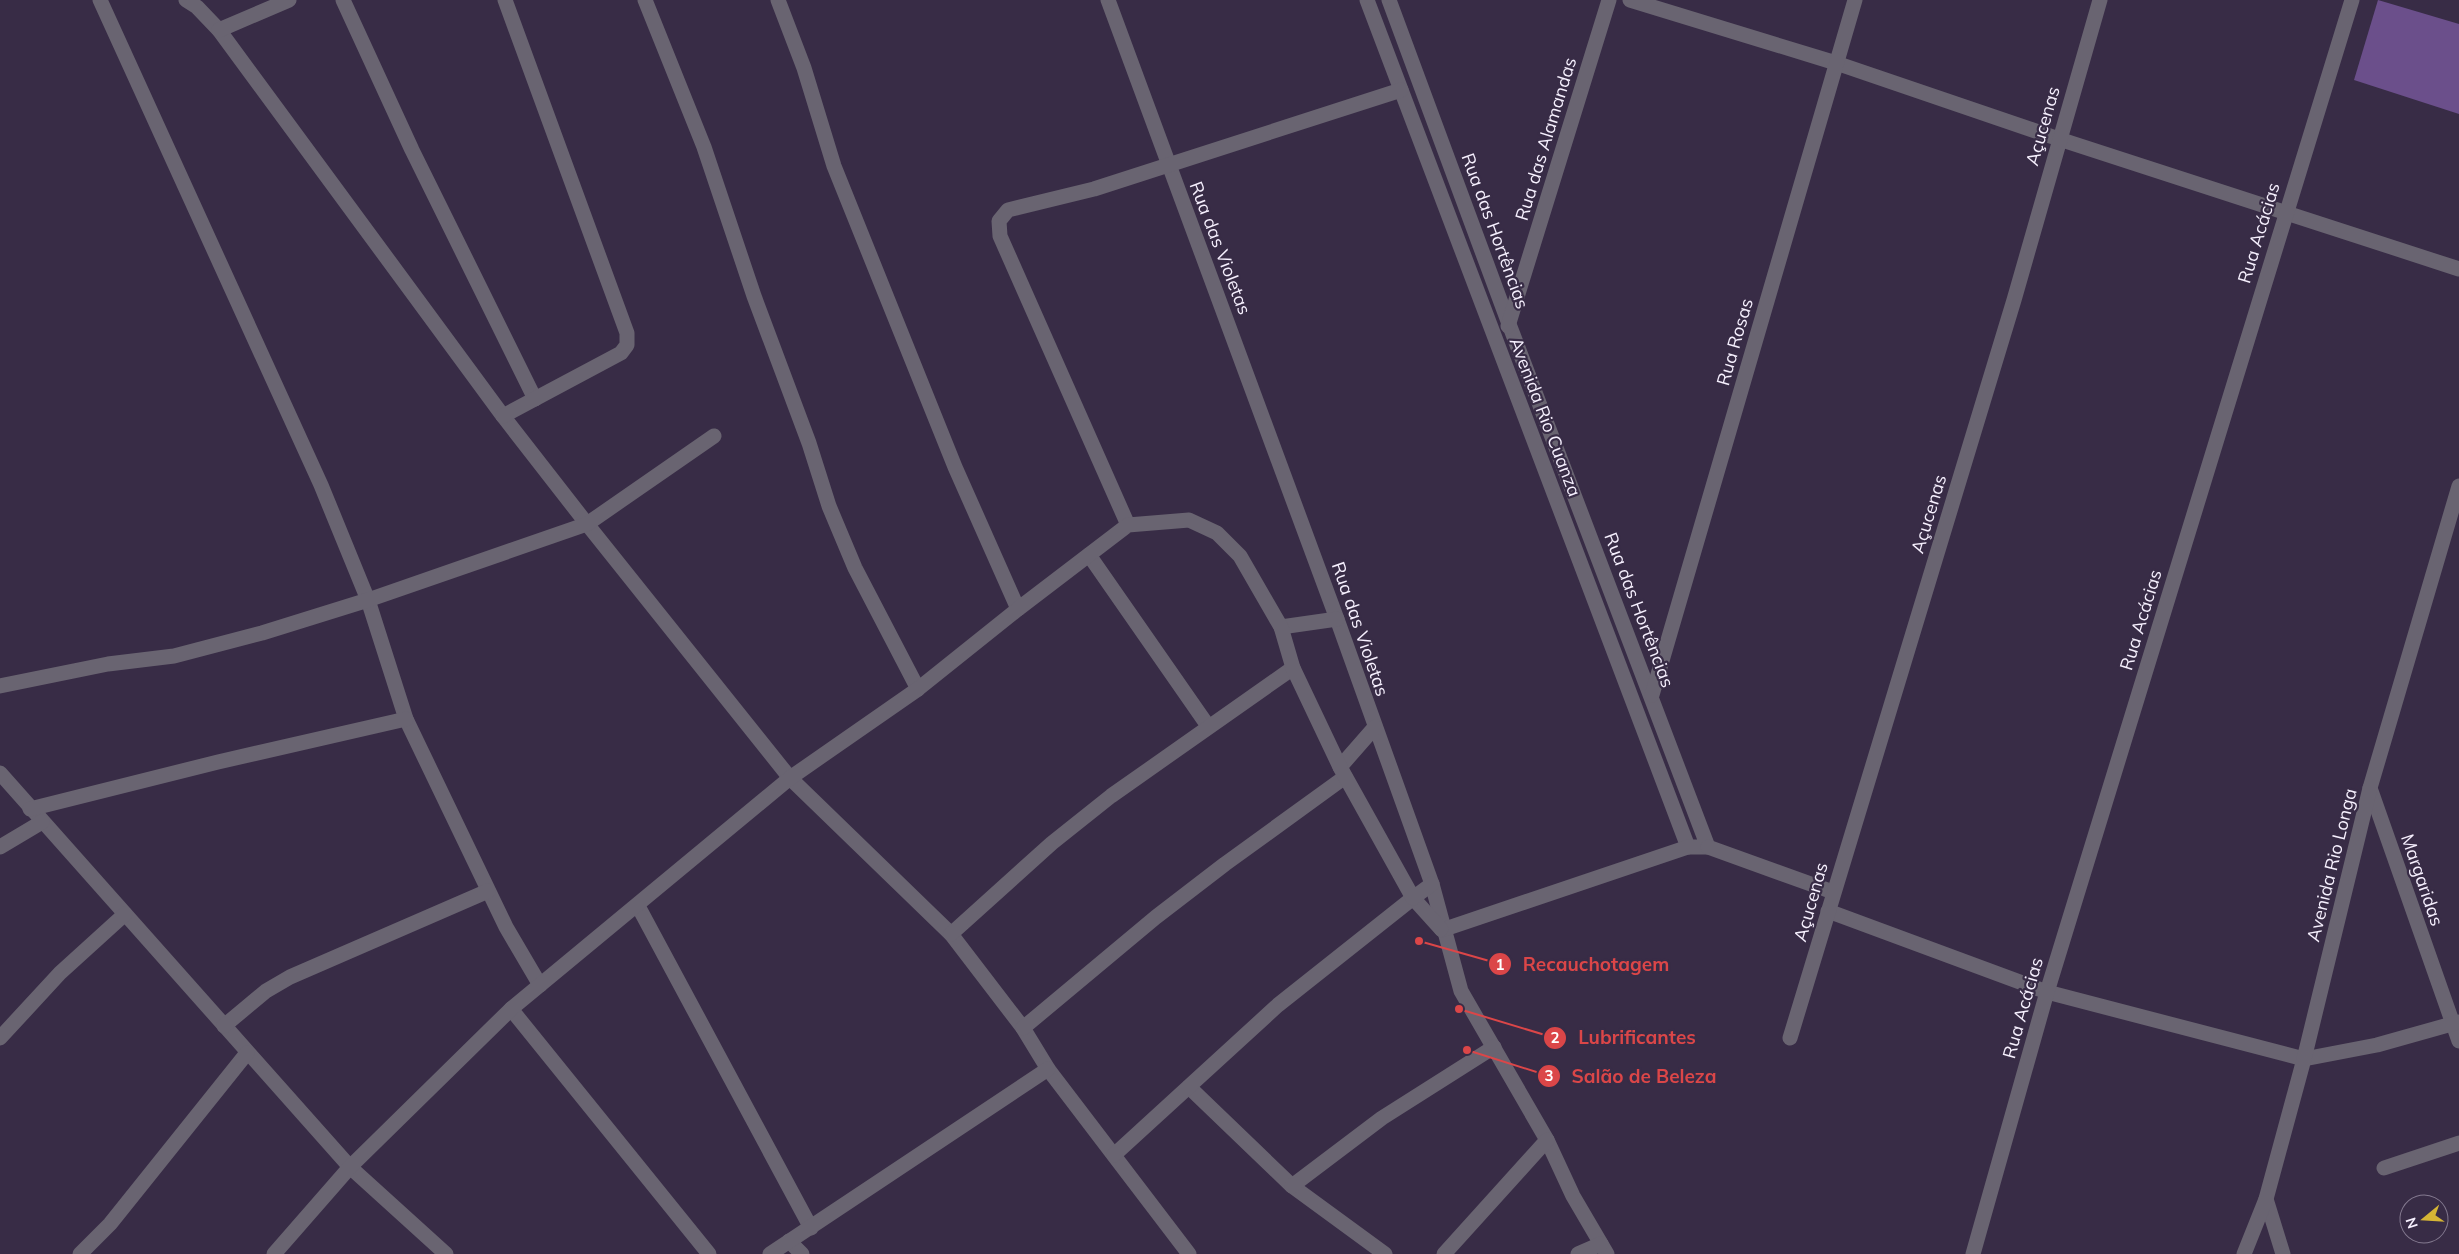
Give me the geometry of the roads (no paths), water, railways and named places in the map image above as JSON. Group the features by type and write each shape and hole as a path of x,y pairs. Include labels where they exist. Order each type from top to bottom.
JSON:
{"street":[{"path":"100,0 321,485 368,600 406,719 506,927 540,985"},
{"path":"186,0 197,6 220,30 502,416 790,778 952,934 1023,1028 1048,1068 1189,1254"},
{"path":"220,30 289,0"},
{"path":"343,0 412,150 535,399"},
{"path":"502,416 621,353 626,345 628,333 505,0"},
{"path":"645,0 704,147 754,296 809,443 828,506 855,568 918,689"},
{"path":"778,0 804,68 834,166 955,468 1018,609"},
{"name":"Rua das Violetas","path":"1108,0 1168,166 1272,438 1432,884 1442,930 1461,991 1547,1140 1573,1196 1604,1249"},
{"name":"Avenida Rio Cuanza","path":"1367,0 1688,846"},
{"name":"Rua das Hortências","path":"1389,0 1509,324 1652,695 1706,843"},
{"name":"Rua das Alamandas","path":"1497,344 1509,324 1609,0"},
{"path":"1630,0 1836,63 2059,139 2459,269"},
{"name":"Rua Rosas","path":"1652,695 1855,0"},
{"name":"Açucenas","path":"1790,1038 2014,300 2100,0"},
{"name":"Rua Acácias","path":"1973,1254 2047,992 2285,212 2352,0"},
{"path":"1128,525 1000,236 999,221 1008,210 1094,190 1401,90"},
{"path":"0,686 108,664 174,656 262,633 368,600 587,524 714,436"},
{"name":"Avenida Rio Longa","path":"2244,1254 2266,1199 2304,1059 2370,788 2459,486"},
{"path":"274,1254 350,1166 511,1009 638,906 790,778 918,689 1018,609 1128,525 1189,520 1217,533 1240,556 1281,627 1293,668 1342,772 1413,898 1442,930 1688,846 1706,843 1833,892"},
{"path":"1089,555 1208,726"},
{"path":"1281,627 1337,619"},
{"path":"952,934 1052,843 1111,796 1293,668"},
{"path":"30,809 218,762 406,719"},
{"path":"1023,1028 1156,917 1342,772 1375,727"},
{"path":"0,773 30,809 350,1166 446,1254"},
{"name":"Margaridas","path":"2370,788 2456,1023 2459,1041"},
{"path":"0,847 42,822"},
{"path":"1114,1155 1278,1005 1432,884"},
{"path":"224,1026 266,991 290,977 488,891"},
{"path":"638,906 811,1228"},
{"path":"1828,911 2047,992 2304,1059 2377,1045 2456,1023"},
{"path":"0,1038 60,973 125,914"},
{"path":"511,1009 709,1254"},
{"path":"1292,1186 1382,1118 1494,1046"},
{"path":"80,1254 110,1224 247,1052"},
{"path":"770,1254 1048,1068"},
{"path":"1189,1087 1292,1186 1377,1252"},
{"path":"1444,1254 1547,1140"},
{"path":"2384,1168 2459,1143"},
{"path":"2266,1199 2282,1254"},
{"path":"790,1241 802,1254"},
{"path":"1578,1254 1604,1249"}],"place":[{"name":"Recauchotagem","path":"1419,941"},
{"name":"Lubrificantes","path":"1459,1009"},
{"name":"Salão de Beleza","path":"1467,1050"}]}
